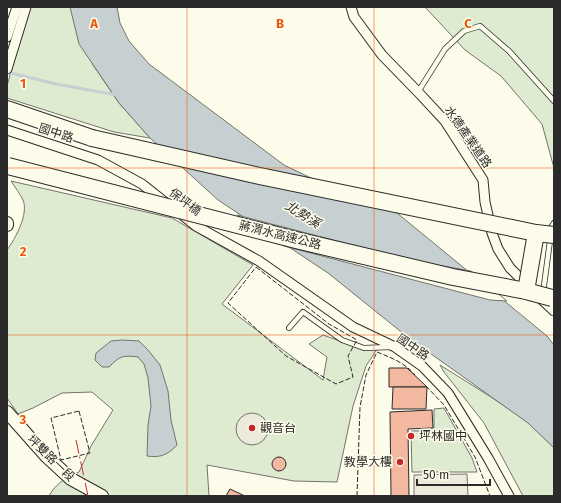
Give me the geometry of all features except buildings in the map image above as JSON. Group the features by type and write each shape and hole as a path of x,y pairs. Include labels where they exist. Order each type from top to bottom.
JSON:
{"highway":[{"path":"7,109 92,138"},
{"path":"7,117 255,175 536,233 554,235"},
{"name":"蔣渭水高速公路","path":"7,166 453,277 526,291 550,302"},
{"path":"526,291 536,233"}],"street":[{"path":"7,37 17,7"},
{"path":"7,70 27,7"},
{"name":"水德產業道路","path":"351,7 354,17 382,55 418,92 444,122 483,180 492,233 498,249 510,268 550,302"},
{"name":"國中路","path":"7,130 98,160"},
{"name":"保坪橋","path":"98,160 142,184 196,226 259,261"},
{"name":"國中路","path":"259,261 353,327 395,347 422,366 448,394 488,458 509,496"},
{"name":"坪雙路一段","path":"7,412 46,456 71,479 102,496"}],"lane":[{"path":"418,92 445,49 464,31 480,26 509,51 554,101"},
{"path":"550,302 552,226 554,223"},
{"path":"289,328 303,312 342,340 364,348 395,347"}],"green space":[{"path":"29,7 70,7 93,65 119,103 150,138 114,132 7,98 7,86"},
{"path":"425,7 554,7 554,168 542,124 501,76 465,50"},
{"path":"11,181 172,218 253,265 222,304 323,380 327,357 309,344 323,335 354,346 379,346 366,366 353,406 337,482 294,481 207,465 209,496 49,496 62,481 79,472 91,446 113,410 92,392 62,393 18,414 7,398 7,250 14,240 23,219 24,212 23,200"},
{"path":"440,365 529,423 554,448 554,496 523,496 484,423"},
{"path":"444,408 472,458 477,472 412,472 411,431 434,431 434,409"}],"shaded area":[{"name":"觀音台","path":"255,413 261,415 266,420 268,429 266,438 261,443 249,445 243,443 238,438 236,426 238,420 243,415"},
{"path":"467,474 468,496 414,496 414,475"}],"water":[{"name":"北勢溪","path":"70,7 117,7 120,23 129,41 149,64 284,165 342,193 397,213 547,336 554,345 554,448 528,423 410,339 328,273 218,200 150,138 119,103 79,44"},
{"path":"111,341 139,341 160,365 168,391 171,420 177,445 164,455 156,457 147,456 148,425 151,406 148,378 144,364 138,357 133,356 122,357 109,367 102,367 95,360 96,353"}],"pier":[{"path":"237,215 414,261 471,271 507,301 490,300 284,246"}],"waterway":[{"path":"7,72 56,84 117,95"}],"fence":[{"path":"256,267 329,324 357,340 348,356 353,377 336,384 286,356 228,303 256,267"},
{"path":"357,496 360,407 366,375 377,352 403,364 415,375"},
{"path":"426,386 444,405 475,457 490,496"},
{"path":"79,411 90,453 61,460 51,418 79,411"}],"power":[{"path":"76,440 88,496"}],"place":[{"name":"觀音台","path":"252,428"},
{"name":"坪林國中","path":"411,436"},
{"name":"教學大樓","path":"400,462"}]}
